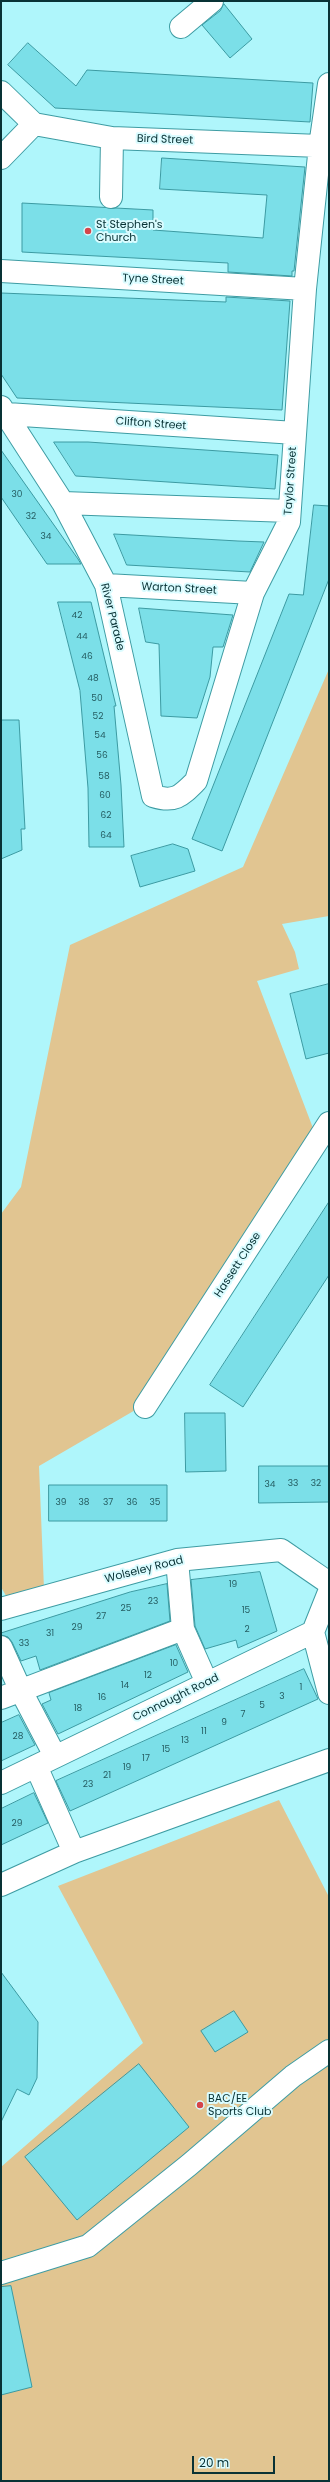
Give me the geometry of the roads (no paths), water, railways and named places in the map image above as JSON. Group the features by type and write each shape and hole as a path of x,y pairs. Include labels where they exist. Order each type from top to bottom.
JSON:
{"street":[{"path":"181,27 212,1"},
{"path":"320,146 329,84"},
{"path":"1,92 34,124 1,158"},
{"name":"Bird Street","path":"34,124 112,138 320,146"},
{"path":"111,197 112,138"},
{"name":"Taylor Street","path":"182,795 196,780 253,593 289,522 305,289 319,169 320,146"},
{"name":"Tyne Street","path":"1,271 305,289"},
{"name":"Clifton Street","path":"4,410 295,433"},
{"name":"River Parade","path":"4,410 63,503 106,585 153,796 167,801 182,795"},
{"path":"63,503 289,510"},
{"name":"Warton Street","path":"106,585 253,593"},
{"name":"Hassett Close","path":"145,1407 329,1123"},
{"name":"Wolseley Road","path":"1,1609 177,1560 281,1550 329,1583"},
{"path":"177,1560 183,1629 207,1683"},
{"path":"329,1592 313,1632 329,1693"},
{"path":"10,1693 183,1629"},
{"name":"Connaught Road","path":"1,1783 313,1632"},
{"path":"1,1647 10,1693 55,1756"},
{"path":"1,1885 74,1852 329,1760"},
{"path":"36,1766 74,1852"},
{"path":"1,2273 88,2246 188,2165 293,2076 329,2051"}],"place":[{"name":"St Stephen's Church","path":"88,231"},
{"name":"BAC/EE Sports Club","path":"200,2105"}]}
